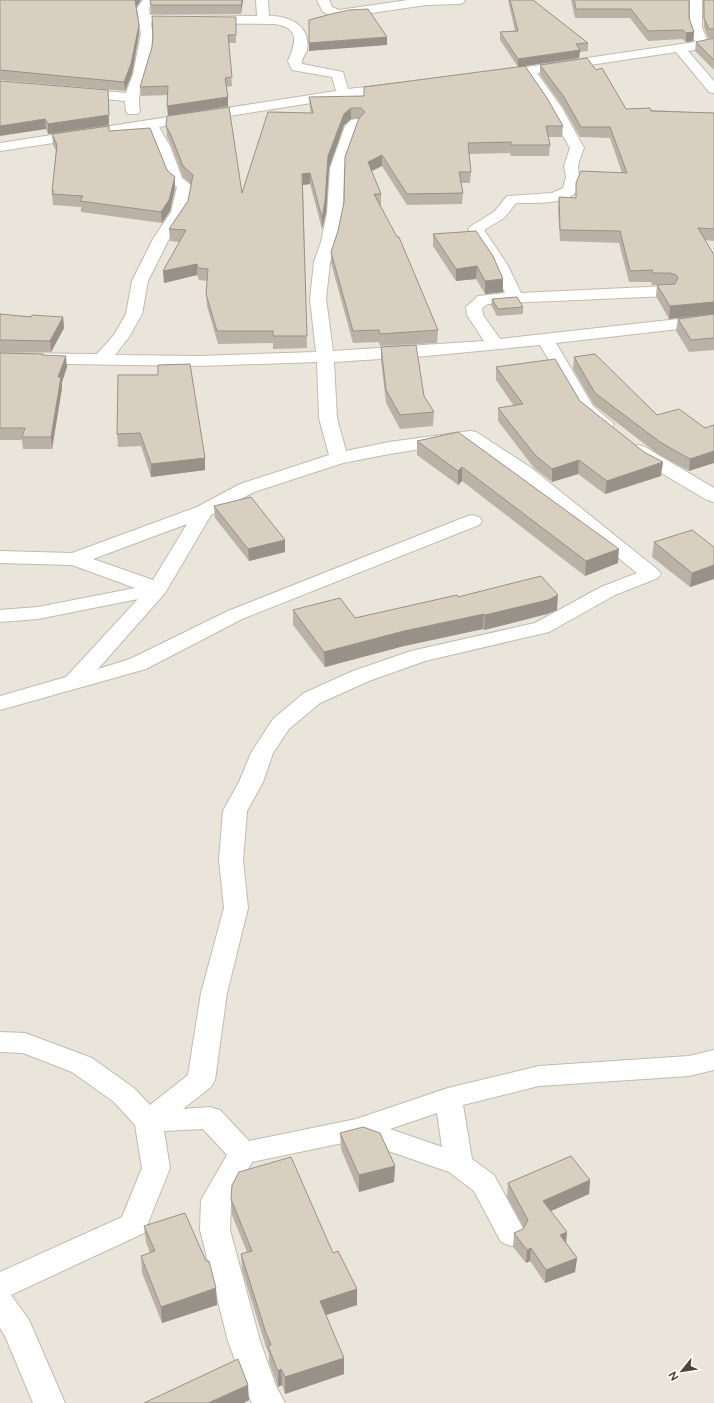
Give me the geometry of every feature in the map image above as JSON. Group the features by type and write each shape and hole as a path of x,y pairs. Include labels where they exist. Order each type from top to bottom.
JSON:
{"street":[{"path":"135,126 132,97 140,74 147,34 143,8 149,0"},
{"path":"262,0 263,19"},
{"path":"323,0 328,9 336,14"},
{"path":"319,18 336,14 419,2 459,0"},
{"path":"484,76 528,71 708,44 696,27 696,1 682,1"},
{"path":"145,19 263,19 281,20 300,24 300,51 295,58 295,64 297,67 338,75 343,94"},
{"path":"679,48 714,89"},
{"path":"514,296 509,280 496,259 480,239 476,229 499,215 512,199 555,197 570,190 573,177 571,166 577,148 543,88 528,71"},
{"path":"0,147 343,94 409,86"},
{"path":"67,92 132,97"},
{"path":"102,359 121,337 134,314 140,281 161,239 179,212 186,186 176,180 163,146 151,124"},
{"path":"339,458 328,418 325,357 318,299 322,262 335,213 337,168 352,126 356,124"},
{"path":"495,345 475,315 474,307 484,299 514,296 668,291"},
{"path":"0,358 199,362 325,357 495,345 714,320"},
{"path":"545,339 586,409 650,460 714,496"},
{"path":"74,559 204,511 247,488 339,458 389,448 470,436 523,471 651,574 608,591 542,628 419,656 361,676 312,698 281,724 262,753 251,782 235,811 231,860 236,908 214,993 202,1080 148,1120"},
{"path":"74,682 158,589 204,511"},
{"path":"0,703 138,664 235,615 472,521"},
{"path":"0,557 74,559 158,589"},
{"path":"0,616 38,613 158,589"},
{"path":"0,1042 25,1043 82,1065 124,1095 148,1120 156,1168 134,1225 0,1286"},
{"path":"269,1403 262,1390 244,1341 215,1230 216,1200 243,1153 358,1129 448,1098 539,1076 689,1066 714,1060"},
{"path":"448,1098 459,1164"},
{"path":"148,1120 210,1118 243,1153"},
{"path":"358,1129 459,1164 484,1183 511,1234"},
{"path":"0,1303 18,1329 49,1403"}],"shaded area":[{"path":"0,0 714,0 714,1403 0,1403"}],"building":[{"path":"0,0 135,0 139,25 131,64 124,82 0,70"},
{"path":"150,0 242,0 241,5 151,5"},
{"path":"510,0 533,0 588,43 576,44 580,50 518,59 500,32 518,31"},
{"path":"574,0 689,0 689,18 694,32 686,33 683,30 648,31 631,9 576,9"},
{"path":"704,0 714,0 714,29 709,29 704,18"},
{"path":"368,9 387,37 309,43 309,20 349,10"},
{"path":"152,16 236,17 236,35 228,35 232,77 225,78 228,97 167,106 168,86 140,87 152,47"},
{"path":"714,38 714,60 696,42"},
{"path":"587,58 596,70 602,68 626,109 650,108 651,111 714,113 714,229 698,228 714,255 714,302 670,306 657,285 675,284 678,278 676,275 670,273 653,273 652,270 630,271 620,231 560,230 559,197 576,198 576,183 581,171 627,173 610,127 581,127 564,97 540,65"},
{"path":"525,66 547,98 563,126 546,126 550,145 511,145 511,142 468,143 471,172 459,172 463,193 407,194 382,155 368,162 381,194 374,194 397,237 399,237 438,330 380,334 379,330 353,331 331,252 338,231 344,202 345,157 359,118 365,112 361,108 351,108 344,114 328,156 325,201 322,218 310,173 302,174 307,336 273,336 273,331 217,331 206,294 208,269 198,268 197,264 163,271 186,230 169,229 188,201 193,175 183,166 166,126 167,116 229,107 242,193 268,112 313,113 309,97 364,96 364,87"},
{"path":"0,81 108,90 109,115 48,124 45,119 0,126"},
{"path":"109,126 109,131 150,128 167,170 175,177 169,200 161,212 80,201 83,196 52,194 54,191 52,191 57,145 52,134"},
{"path":"476,231 493,256 503,279 485,281 477,266 456,269 433,234"},
{"path":"517,297 523,307 498,309 492,299"},
{"path":"0,314 31,317 32,315 63,317 50,341 0,340"},
{"path":"714,314 714,338 691,340 678,319"},
{"path":"416,345 424,396 434,412 400,415 386,390 381,347"},
{"path":"0,353 66,356 58,377 61,377 51,437 22,437 25,428 0,428"},
{"path":"595,354 657,415 679,409 705,428 714,425 714,451 690,459 660,442 595,393 574,357"},
{"path":"555,359 580,401 644,452 663,462 607,481 579,460 552,469 535,455 498,408 523,404 496,367"},
{"path":"190,364 205,458 151,464 140,433 117,434 118,375 158,375 158,365"},
{"path":"458,432 619,549 586,561 462,467 458,471 417,441"},
{"path":"251,497 285,540 248,549 214,506"},
{"path":"692,530 714,547 714,565 692,573 654,542"},
{"path":"541,576 558,595 548,600 485,615 404,631 324,652 293,610 340,598 355,618 457,595 458,597"},
{"path":"363,1127 380,1133 395,1166 359,1175 340,1133"},
{"path":"571,1156 590,1180 543,1201 567,1232 560,1235 577,1258 546,1270 531,1248 527,1250 514,1233 523,1229 528,1220 508,1183"},
{"path":"291,1157 333,1253 338,1251 357,1289 320,1301 344,1358 285,1377 281,1369 278,1371 268,1346 271,1345 241,1254 252,1251 231,1199 232,1185 239,1172"},
{"path":"185,1213 206,1261 209,1261 216,1288 161,1307 141,1256 155,1251 144,1226"},
{"path":"238,1359 248,1385 208,1403 144,1403"}]}
